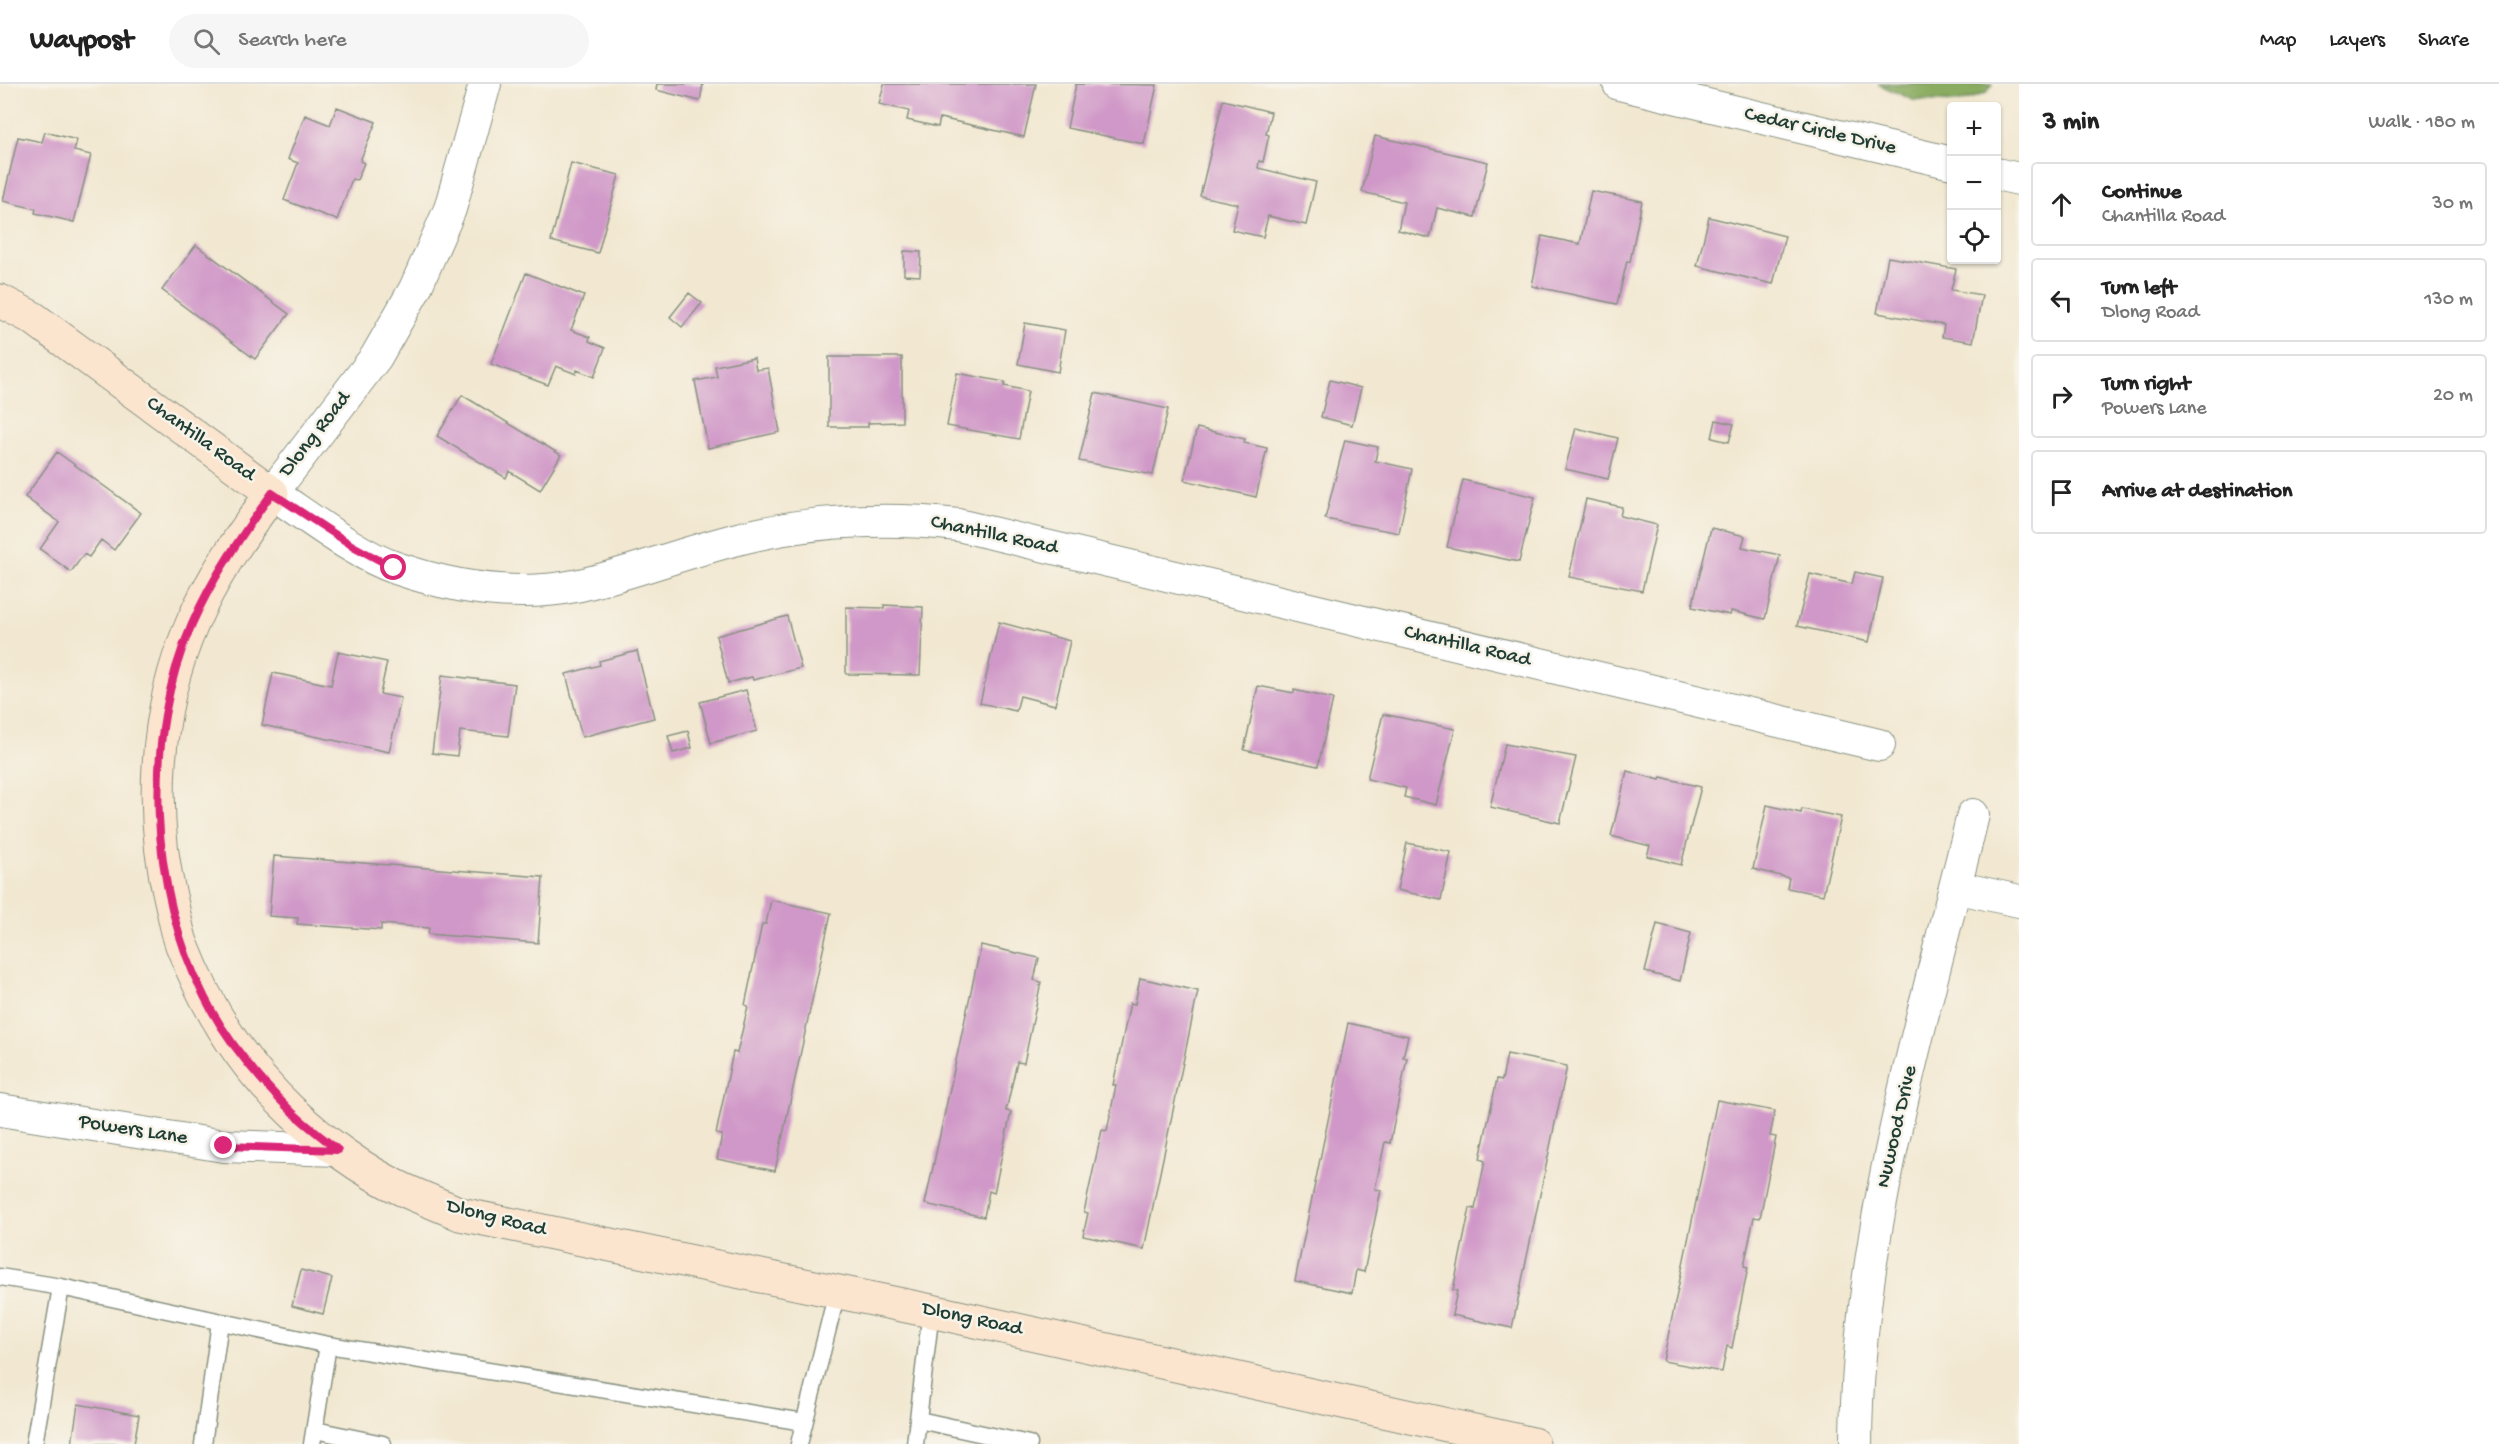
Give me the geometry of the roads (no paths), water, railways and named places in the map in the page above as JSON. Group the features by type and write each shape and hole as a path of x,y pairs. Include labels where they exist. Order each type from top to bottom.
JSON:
{"street":[{"name":"Dlong Road","path":"485,84 450,209 415,289 376,357 272,493 220,566 191,626 170,692 160,738 159,809 164,873 181,942 205,999 241,1054 290,1110 338,1150 400,1188 460,1214 931,1311 1533,1444"},
{"name":"Cedar Circle Drive","path":"1619,84 1947,162"},
{"path":"2001,175 2019,179"},
{"name":"Chantilla Road","path":"0,301 33,318 272,493 353,546 394,568 482,589 525,591 579,585 745,537 802,525 855,520 912,520 958,525 1879,745"},
{"name":"Nuwood Drive","path":"1856,1444 1856,1405 1866,1287 1885,1173 1973,815"},
{"path":"1955,887 2019,902"},
{"name":"Powers Lane","path":"0,1110 224,1146 338,1150"}],"lane":[{"path":"0,1277 61,1287 328,1345 804,1422"},
{"path":"34,1444 61,1287"},
{"path":"798,1444 837,1292"},
{"path":"915,1444 931,1311"},
{"path":"202,1444 220,1322"},
{"path":"328,1345 313,1437 383,1444"},
{"path":"919,1420 1029,1444"}]}
